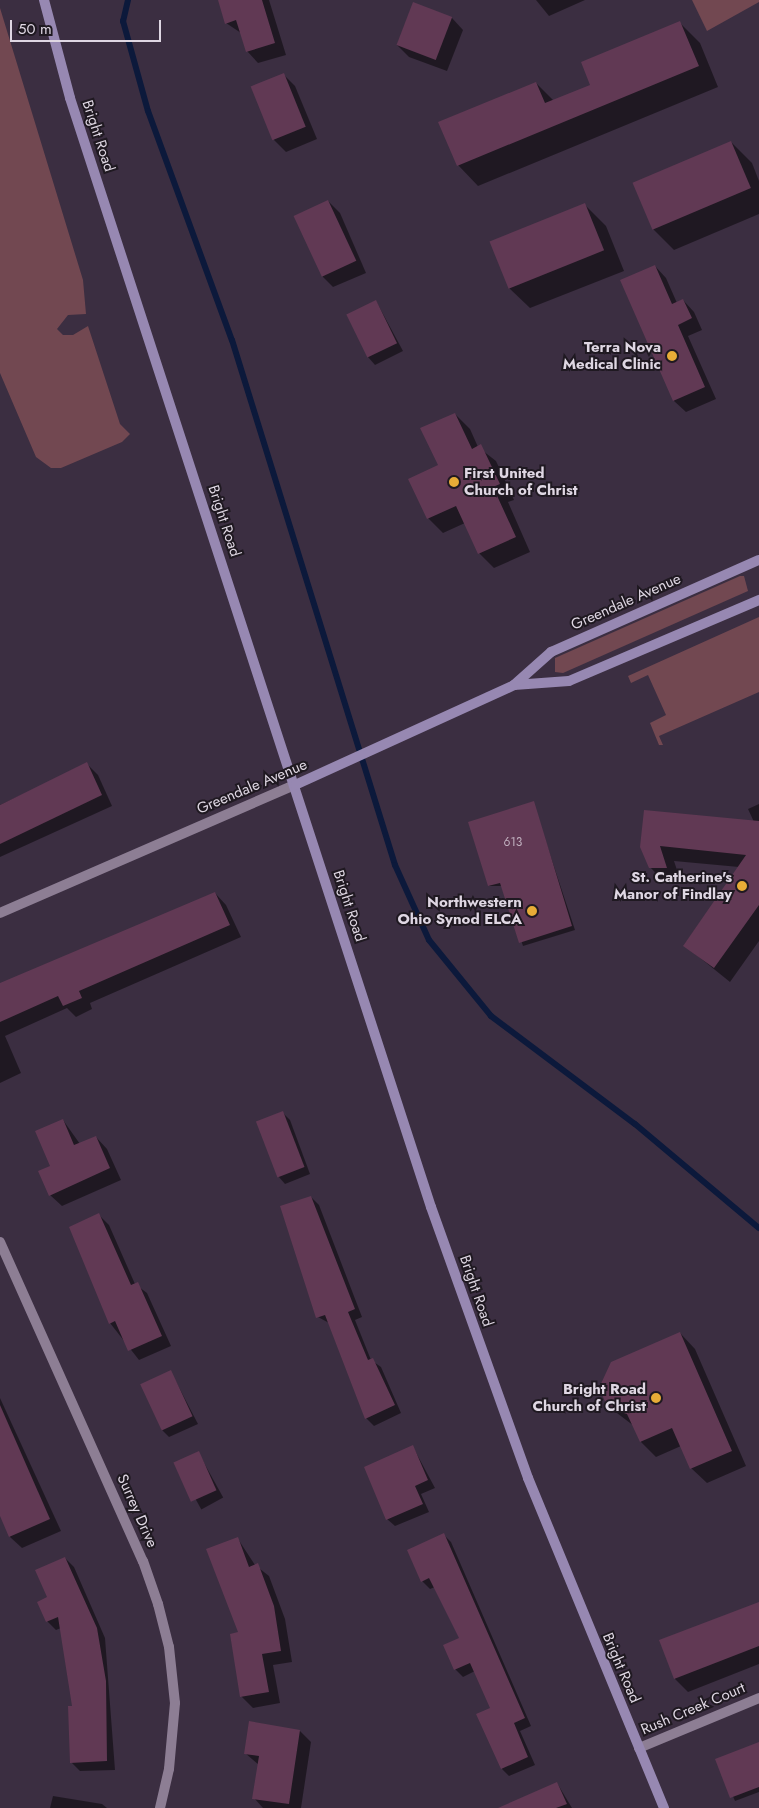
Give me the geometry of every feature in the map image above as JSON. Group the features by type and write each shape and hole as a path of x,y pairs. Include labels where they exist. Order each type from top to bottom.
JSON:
{"main road":[{"name":"Bright Road","path":"44,0 70,98 481,1350 531,1486 664,1808"},
{"name":"Greendale Avenue","path":"295,785 383,747 514,685 552,652 759,560"},
{"name":"Greendale Avenue","path":"514,685 569,681 759,600"}],"street":[{"name":"Greendale Avenue","path":"0,913 295,785"},
{"name":"Surrey Drive","path":"0,1242 143,1561 158,1604 169,1647 175,1702 169,1769 160,1808"},
{"name":"Rush Creek Court","path":"639,1748 759,1698"}],"shaded area":[{"path":"692,0 759,0 759,2 707,31"},
{"path":"0,8 83,280 86,314 68,315 57,329 63,335 73,335 88,326 120,424 130,434 122,442 61,468 51,468 36,457 0,373"},
{"path":"740,576 744,576 748,591 563,673 555,672 555,658"},
{"path":"759,617 759,692 659,736 663,745 659,745 650,723 666,715 648,675 631,683 628,676"}],"building":[{"path":"218,0 262,0 275,43 246,52 236,20 225,24"},
{"path":"413,2 452,17 436,60 397,45"},
{"path":"680,21 699,66 457,166 438,122 536,82 545,103 590,85 581,62"},
{"path":"284,73 306,127 272,140 251,86"},
{"path":"731,141 751,188 652,230 633,183"},
{"path":"328,200 356,261 322,277 294,216"},
{"path":"585,203 604,250 509,289 490,242"},
{"name":"Terra Nova Medical Clinic","path":"655,265 672,304 683,299 692,318 678,325 705,387 673,401 620,280"},
{"path":"376,300 397,343 367,358 346,314"},
{"name":"First United Church of Christ","path":"455,413 472,449 481,444 500,484 493,487 516,537 478,554 456,506 427,519 408,479 438,465 420,428"},
{"path":"87,762 102,795 0,844 0,805"},
{"path":"534,801 572,926 519,943 500,883 488,886 468,822"},
{"name":"St. Catherine's Manor of Findlay","path":"644,810 759,821 759,905 714,968 683,946 746,855 660,846 667,868 649,868 640,847"},
{"path":"215,892 230,925 79,991 82,998 63,1006 58,996 0,1022 0,983"},
{"path":"283,1111 305,1167 277,1177 256,1121"},
{"path":"63,1119 74,1145 96,1136 110,1168 49,1196 38,1171 50,1166 35,1131"},
{"path":"311,1196 355,1309 348,1312 368,1360 373,1358 395,1405 365,1419 325,1315 316,1318 280,1206"},
{"path":"99,1213 131,1285 138,1282 162,1336 128,1351 115,1321 109,1324 69,1227"},
{"name":"Bright Road Church of Christ","path":"680,1332 732,1451 690,1469 672,1428 640,1442 627,1414 608,1408 599,1388 611,1362"},
{"path":"171,1370 193,1416 162,1431 140,1384"},
{"path":"0,1405 50,1519 9,1537 0,1516"},
{"path":"413,1445 428,1480 415,1486 423,1504 386,1520 364,1467"},
{"path":"199,1451 216,1490 191,1502 173,1462"},
{"path":"444,1533 525,1718 514,1723 528,1757 501,1769 476,1714 490,1708 470,1663 454,1670 443,1645 459,1638 429,1578 421,1582 407,1550"},
{"path":"238,1537 249,1567 258,1563 274,1606 281,1651 262,1654 269,1692 240,1697 230,1634 238,1632 206,1549"},
{"path":"65,1557 97,1628 106,1681 107,1761 70,1763 68,1706 72,1706 58,1617 46,1622 37,1602 47,1597 35,1570"},
{"path":"759,1602 759,1646 674,1679 659,1640"},
{"path":"249,1721 300,1730 289,1804 252,1799 259,1756 244,1754"},
{"path":"759,1742 759,1787 730,1798 715,1759"},
{"path":"557,1782 567,1804 556,1808 498,1808"}],"waterway":[{"path":"128,0 123,21 148,111 232,340 395,865 429,940 491,1016 635,1124 759,1228"}],"place":[{"name":"Terra Nova Medical Clinic","path":"672,356"},
{"name":"First United Church of Christ","path":"454,482"},
{"name":"St. Catherine's Manor of Findlay","path":"742,886"},
{"name":"Northwestern Ohio Synod ELCA","path":"532,911"},
{"name":"Bright Road Church of Christ","path":"656,1398"}]}
